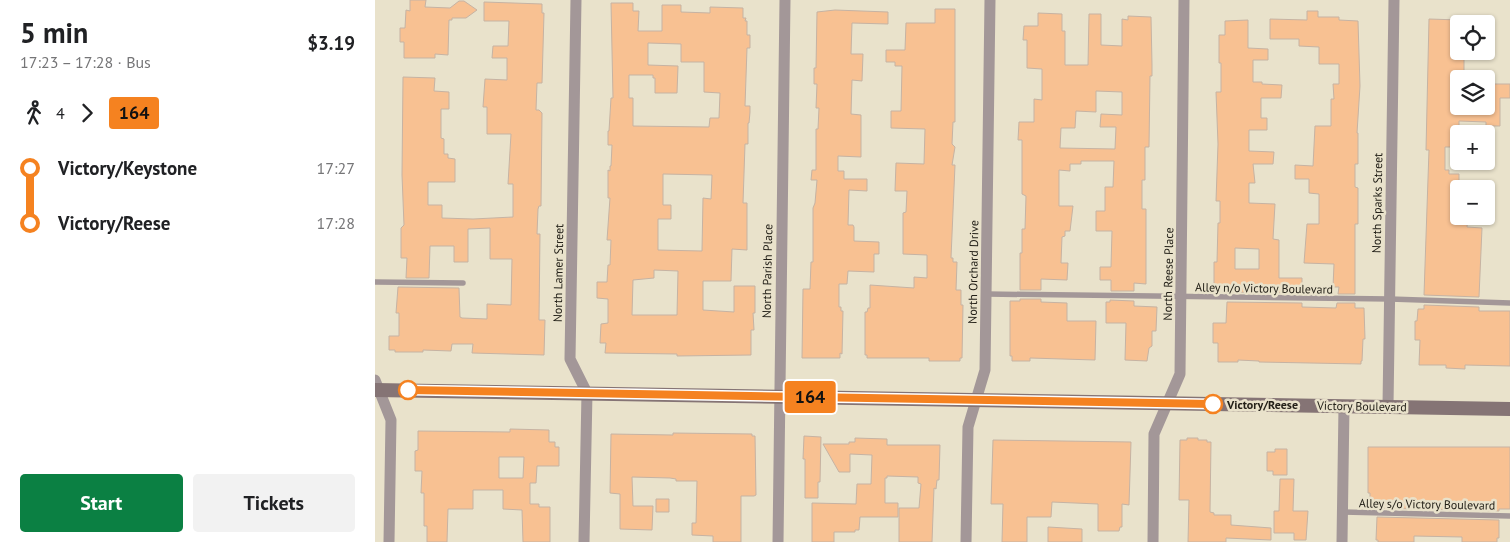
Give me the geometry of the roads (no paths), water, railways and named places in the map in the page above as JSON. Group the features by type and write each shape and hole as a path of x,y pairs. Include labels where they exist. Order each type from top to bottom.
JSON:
{"main road":[{"name":"Victory Boulevard","path":"377,386 587,393 1510,409"}],"street":[{"name":"North Lamer Street","path":"576,0 570,359 587,393 584,542"},
{"name":"North Parish Place","path":"778,542 785,0"},
{"name":"North Orchard Drive","path":"966,542 968,427 985,370 990,0"},
{"name":"North Reese Place","path":"1153,542 1154,434 1180,374 1185,0"},
{"name":"North Sparks Street","path":"1388,406 1394,0"},
{"path":"377,386 391,420 389,542"},
{"path":"1342,542 1345,406"}],"lane":[{"path":"375,282 463,283"},
{"name":"Alley n/o Victory Boulevard","path":"987,294 1389,299 1510,303"},
{"name":"Alley s/o Victory Boulevard","path":"1343,512 1510,516"}],"place":[{"name":"Victory/Reese","path":"1213,404"}]}
